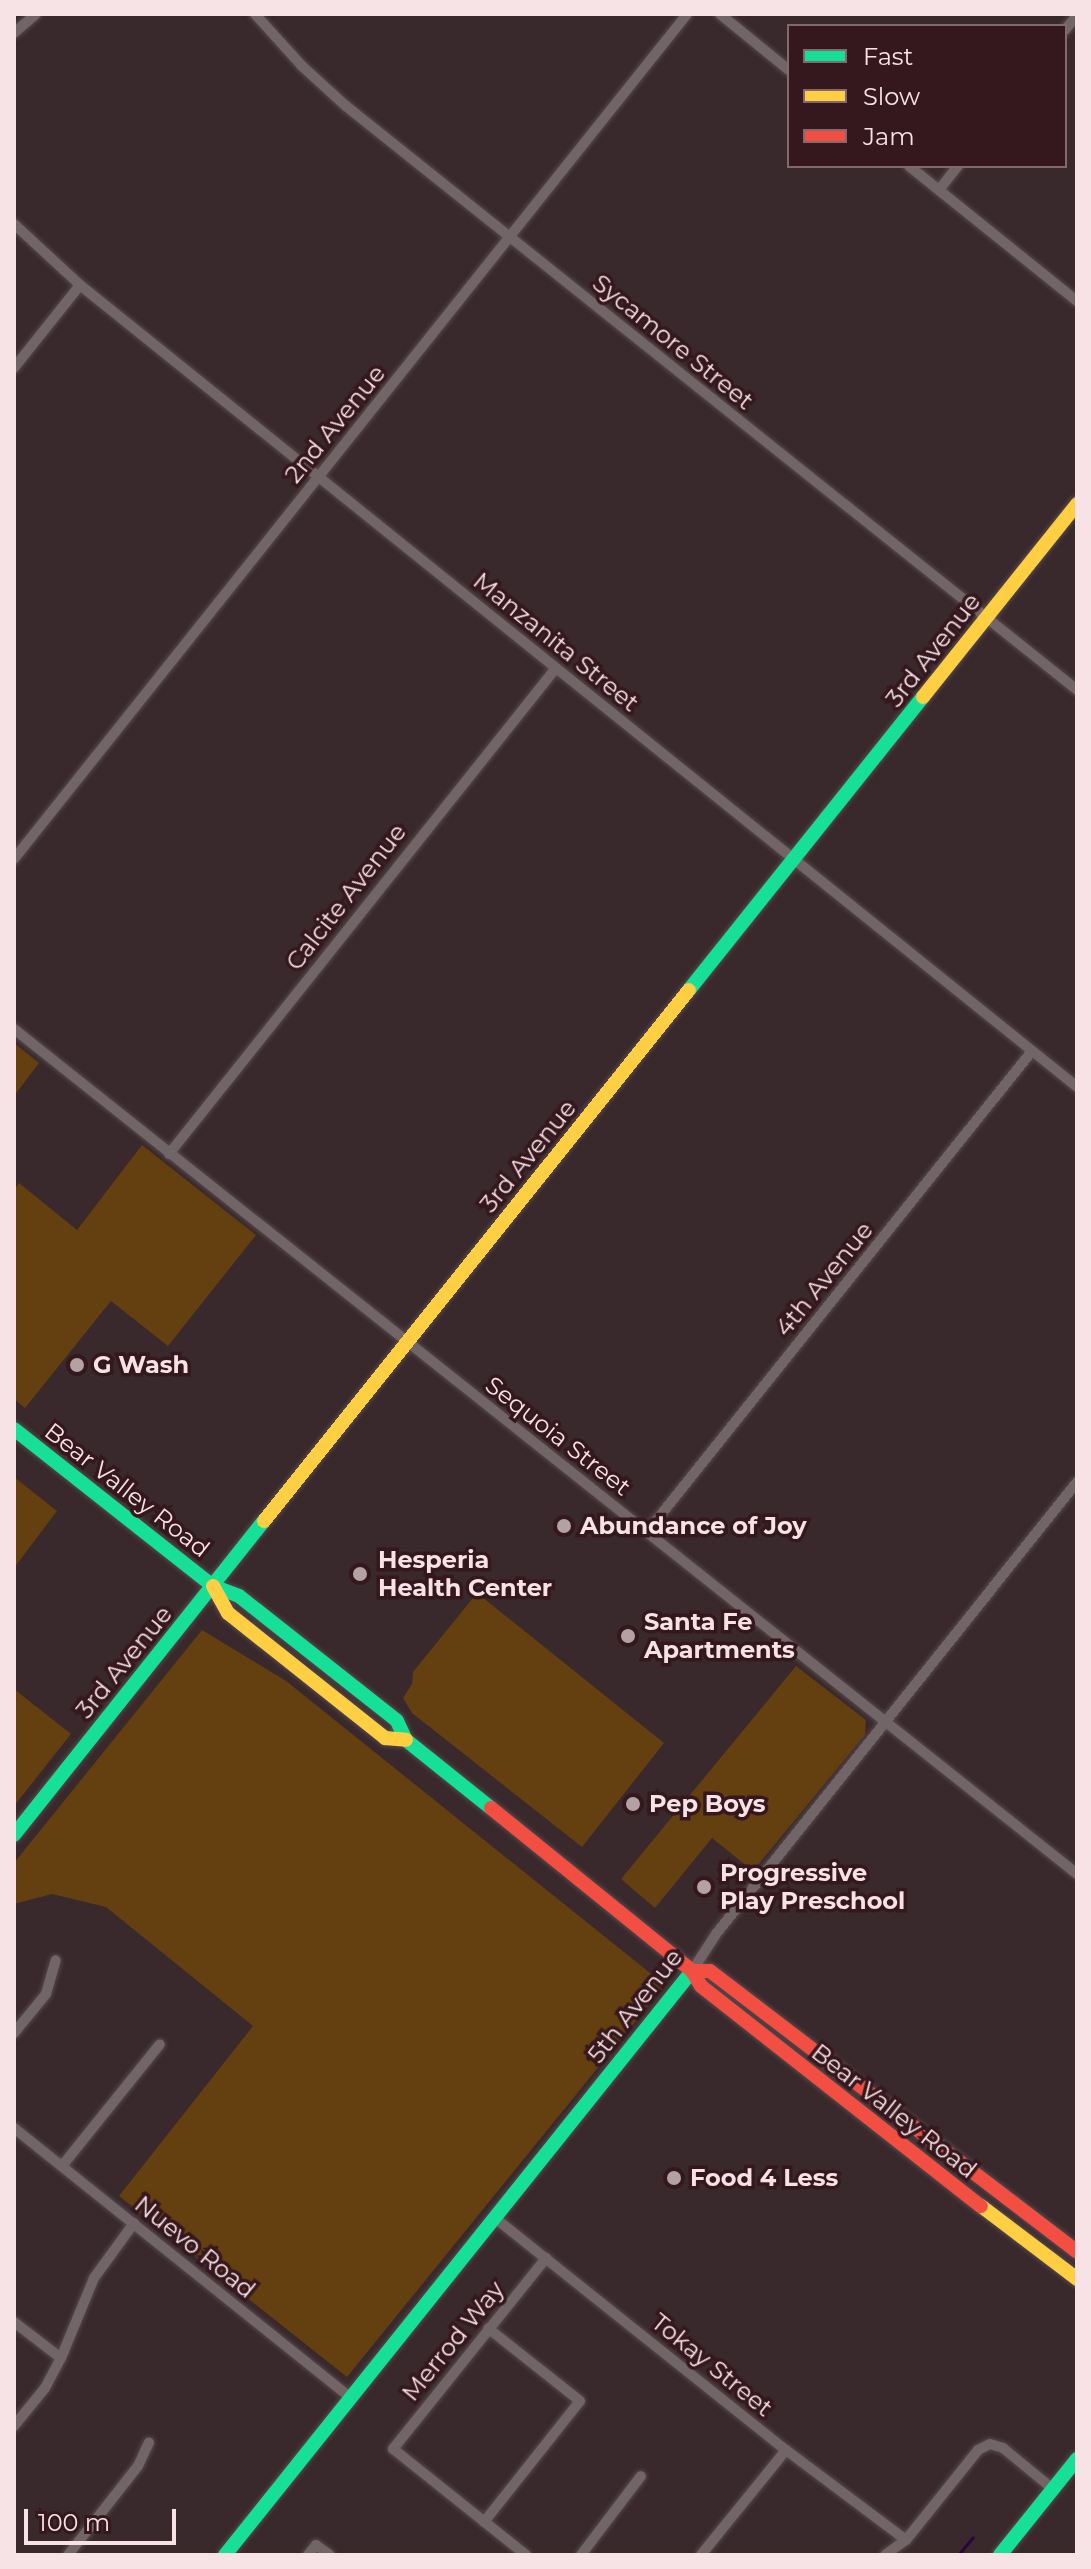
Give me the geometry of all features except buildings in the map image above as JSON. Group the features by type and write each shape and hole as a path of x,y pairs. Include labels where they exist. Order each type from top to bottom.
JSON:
{"street":[{"path":"14,33 36,14"},
{"name":"Sycamore Street","path":"255,14 331,94 1077,690"},
{"name":"2nd Avenue","path":"14,859 687,14"},
{"path":"720,14 787,68"},
{"path":"912,168 1077,301"},
{"path":"939,190 956,168"},
{"name":"Manzanita Street","path":"14,224 80,285 1077,1087"},
{"path":"14,368 80,285"},
{"name":"3rd Avenue","path":"14,1835 1077,504"},
{"name":"Calcite Avenue","path":"169,1154 556,668"},
{"name":"Sequoia Street","path":"14,1029 1077,1874"},
{"name":"4th Avenue","path":"647,1532 1032,1051"},
{"name":"Bear Valley Road","path":"14,1429 213,1586 239,1596 385,1711 397,1721 406,1740 692,1971 701,1986 912,2154 1077,2279"},
{"name":"5th Avenue","path":"225,2555 692,1971 716,1934 1077,1482"},
{"name":"Bear Valley Road","path":"213,1586 228,1613 385,1738 406,1740"},
{"path":"14,2033 46,1994 56,1960"},
{"name":"Bear Valley Road","path":"692,1971 710,1971 1077,2252"},
{"path":"62,2166 160,2044"},
{"name":"Nuevo Road","path":"14,2128 351,2398"},
{"path":"912,2154 919,2148 926,2151 987,2195 1020,2209"},
{"name":"Tokay Street","path":"495,2218 786,2450 906,2540"},
{"path":"14,2426 45,2388 61,2358 94,2278 134,2223"},
{"name":"Merrod Way","path":"484,2522 393,2449 546,2258"},
{"path":"14,2322 61,2358"},
{"path":"488,2328 580,2401 484,2522 526,2555"},
{"path":"68,2555 138,2466 149,2442"},
{"path":"885,2555 906,2540 978,2450 990,2444 1003,2448 1053,2489"},
{"path":"701,2555 786,2450"},
{"path":"1000,2555 1077,2459"},
{"path":"581,2555 641,2476"},
{"path":"308,2555 316,2545 330,2555"}],"shaded area":[{"path":"14,1043 39,1063 14,1096"},
{"path":"142,1145 256,1235 168,1346 111,1301 25,1408 14,1399 14,1190 19,1183 77,1230"},
{"path":"14,1477 57,1511 14,1568"},
{"path":"477,1593 664,1743 582,1847 412,1713 403,1698 412,1684 413,1672"},
{"path":"202,1630 286,1681 665,1985 347,2377 119,2196 253,2026 106,1907 52,1894 14,1904 14,1863"},
{"path":"796,1666 866,1720 865,1735 753,1871 712,1838 655,1908 621,1879"},
{"path":"14,1689 71,1734 14,1806"}],"waterway":[{"path":"958,2555 973,2537"}],"traffic: fast":[{"path":"689,990 923,697"},
{"path":"14,1429 213,1586 239,1596 397,1721 406,1740 491,1808"},
{"path":"14,1835 264,1521"},
{"path":"225,2555 692,1971"},
{"path":"1000,2555 1077,2459"}],"traffic: slow":[{"path":"923,697 1077,504"},
{"path":"264,1521 689,990"},
{"path":"213,1586 228,1613 385,1738 406,1740"},
{"path":"981,2206 1077,2279"}],"traffic: jam":[{"path":"491,1808 692,1971 701,1986 981,2206"},
{"path":"692,1971 710,1971 1077,2252"}],"place":[{"name":"G Wash","path":"77,1365"},
{"name":"Abundance of Joy","path":"564,1526"},
{"name":"Hesperia Health Center","path":"360,1574"},
{"name":"Santa Fe Apartments","path":"628,1636"},
{"name":"Pep Boys","path":"633,1804"},
{"name":"Progressive Play Preschool","path":"704,1887"},
{"name":"Food 4 Less","path":"674,2178"}]}
